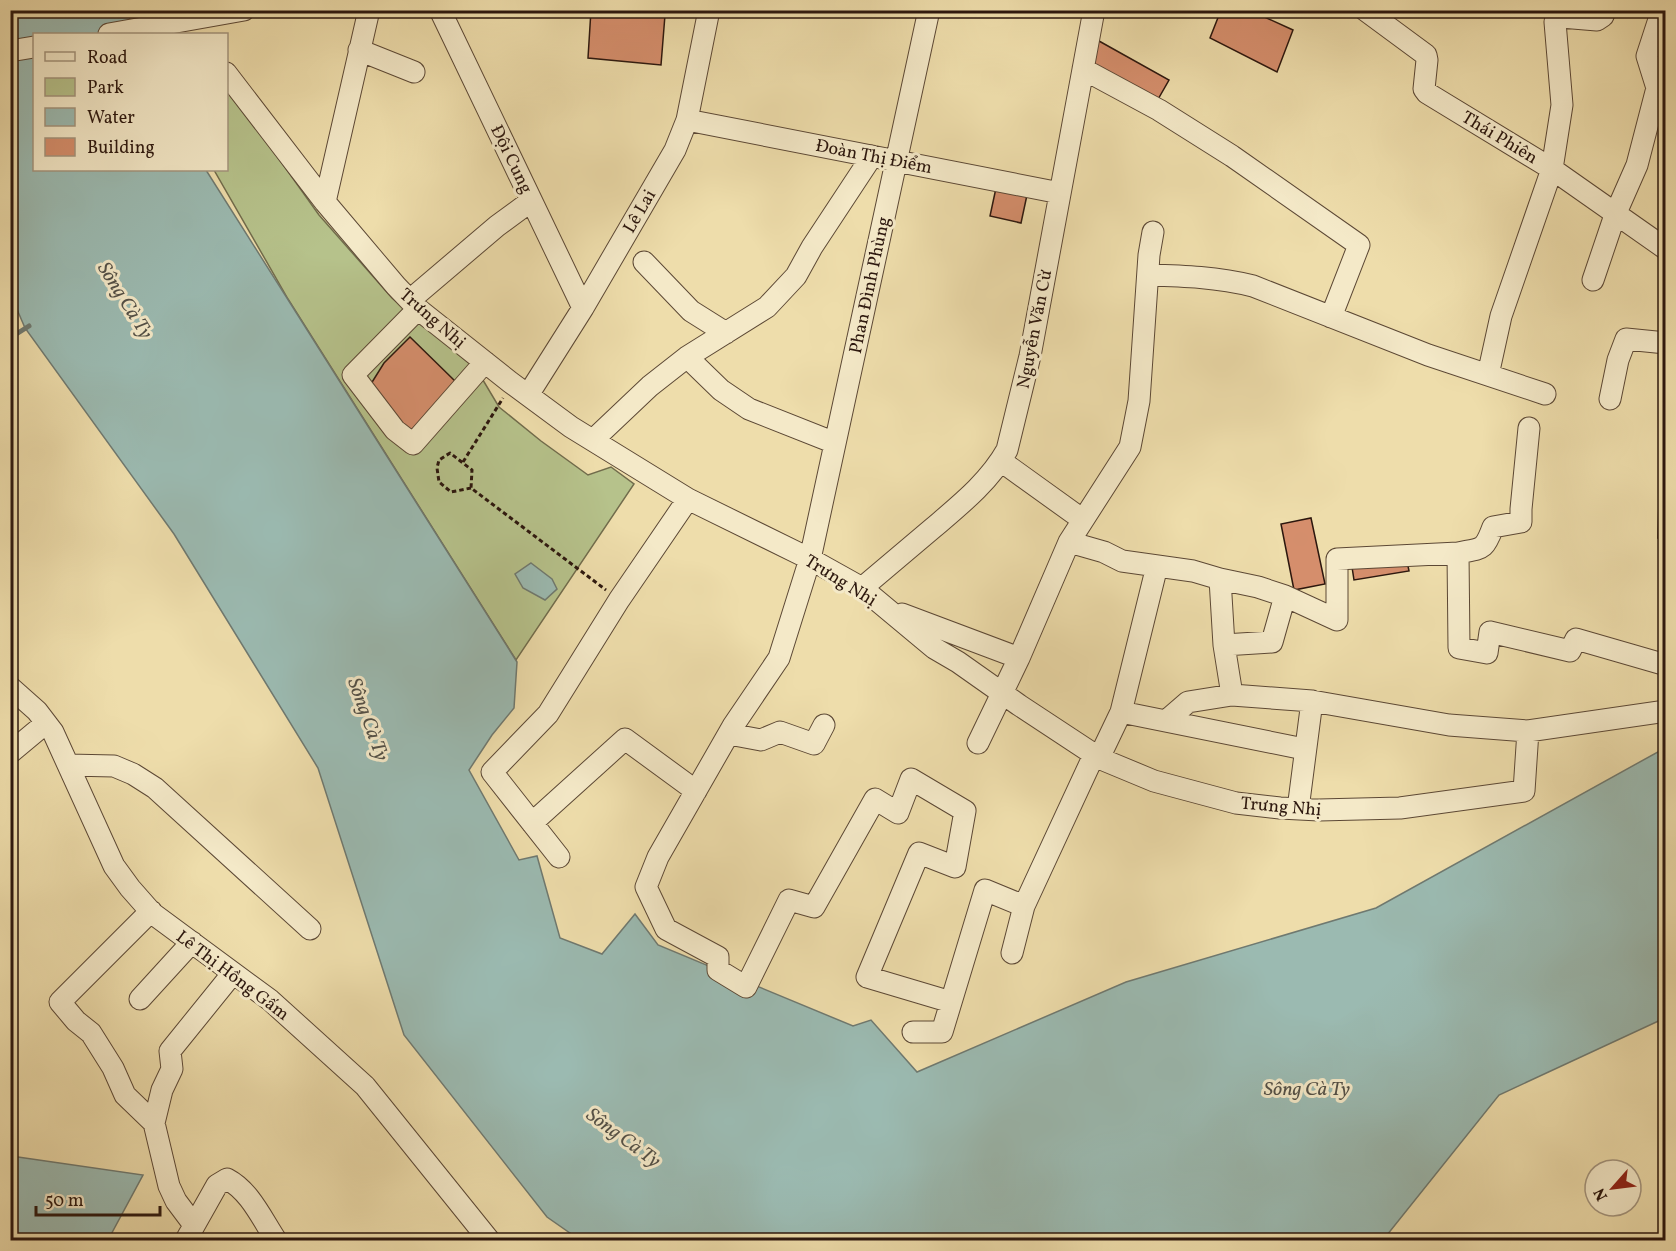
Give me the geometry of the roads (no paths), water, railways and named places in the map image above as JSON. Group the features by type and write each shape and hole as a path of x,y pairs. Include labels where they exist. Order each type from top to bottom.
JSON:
{"street":[{"path":"116,33 189,22 244,10"},
{"path":"325,202 369,10"},
{"name":"Đội Cung","path":"440,10 583,308"},
{"name":"Lê Lai","path":"528,395 583,308 675,150 687,120 709,10"},
{"name":"Phan Đình Phùng","path":"929,10 810,559 779,658 729,734 658,856 646,886 666,929 718,957 718,970 746,987 789,900 814,907 875,799 898,813 911,779 965,811 955,867 919,853 867,976 951,1002"},
{"name":"Nguyễn Văn Cừ","path":"862,588 960,504 1001,461 1011,435 1030,356 1094,10"},
{"name":"Thái Phiên","path":"1365,10 1426,55 1424,89 1427,93 1552,169 1665,249"},
{"path":"1488,375 1503,308 1552,169 1562,105 1554,22 1556,15 1597,20 1603,16 1605,10"},
{"path":"1593,280 1615,215 1637,165 1657,88 1647,56 1662,10"},
{"path":"10,51 33,47"},
{"path":"359,50 414,72"},
{"path":"1083,69 1150,105 1232,156 1359,245 1331,317"},
{"name":"Trưng Nhị","path":"228,76 325,202 414,304 510,382 571,427 688,499 810,559 862,588 934,648 1097,756 1154,781 1236,803 1298,809 1400,808 1524,791 1528,731"},
{"name":"Đoàn Thị Điểm","path":"687,120 1060,193"},
{"path":"593,441 650,386 687,357 767,307 796,276 812,247 872,156"},
{"path":"485,362 413,444 395,430 353,375 414,304 497,226 531,201"},
{"path":"978,743 1019,658 1069,542 1130,447 1139,401 1153,232"},
{"path":"644,262 691,311 726,333"},
{"path":"1148,275 1224,279 1266,291 1428,355 1545,394"},
{"path":"1610,399 1618,360 1626,339 1665,343"},
{"path":"687,357 722,390 749,409 835,443"},
{"path":"1069,542 1104,552 1122,561 1193,571 1258,587 1285,596 1337,620 1337,559 1458,553 1482,548 1487,544 1493,527 1521,522 1529,428"},
{"path":"1001,461 1083,520"},
{"path":"559,857 492,772 548,714 619,600 688,499"},
{"path":"1458,553 1459,648 1487,653 1490,632 1570,651 1576,639 1665,665"},
{"path":"1012,953 1024,906 1121,712 1157,566"},
{"path":"1220,579 1224,645 1232,695"},
{"path":"1224,645 1272,642 1285,596"},
{"path":"886,608 1019,658"},
{"name":"Lê Thị Hồng Gấm","path":"10,687 37,711 53,732 114,866 130,888 151,911 270,1000 365,1086 489,1240"},
{"path":"1166,721 1188,702 1232,695 1312,701 1449,725 1528,731 1665,711"},
{"path":"1298,809 1312,701"},
{"path":"1121,712 1304,749"},
{"path":"10,753 46,723"},
{"path":"729,734 761,740 780,732 814,744 824,725"},
{"path":"532,823 625,740 696,791"},
{"path":"68,765 114,766 133,774 155,788 310,928"},
{"path":"913,1032 942,1032 985,890 1024,906"},
{"path":"151,911 60,1002 76,1021 91,1033 113,1068 125,1095 154,1124"},
{"path":"140,999 192,942"},
{"path":"190,1233 169,1186 154,1124 162,1090 172,1069 170,1051 233,973"},
{"path":"190,1233 217,1185 227,1179 236,1184 249,1199 276,1240"}],"water":[{"name":"Sông Cà Ty","path":"10,11 127,11 135,33 33,33 33,171 207,171 517,662 514,708 492,735 469,770 519,860 537,856 560,938 602,954 635,914 658,945 853,1026 871,1020 917,1072 1126,982 1376,908 1665,748 1665,1018 1499,1095 1383,1240 580,1240 547,1217 404,1035 318,768 174,534 25,328 10,293"},
{"path":"531,563 552,579 557,589 545,600 523,588 515,574"},
{"path":"11,1156 143,1175 108,1240 11,1240"}],"waterway":[{"path":"10,338 29,326"}]}
